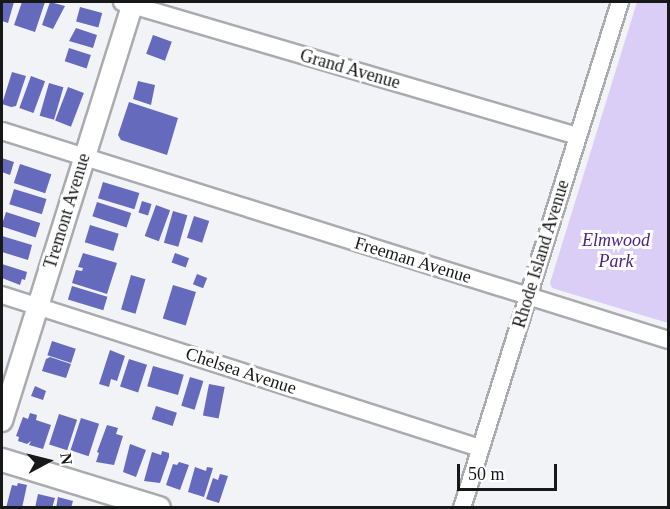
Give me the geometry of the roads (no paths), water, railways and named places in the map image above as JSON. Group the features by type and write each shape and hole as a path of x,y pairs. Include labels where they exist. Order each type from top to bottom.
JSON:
{"main road":[{"path":"2,460 159,507"}],"street":[{"name":"Grand Avenue","path":"129,2 578,136"},
{"name":"Tremont Avenue","path":"2,421 129,2"},
{"name":"Rhode Island Avenue","path":"462,507 620,2"},
{"name":"Freeman Avenue","path":"2,131 669,340"},
{"name":"Chelsea Avenue","path":"2,295 480,448"}],"park label":[{"name":"Elmwood Park","path":"616,251"}]}
